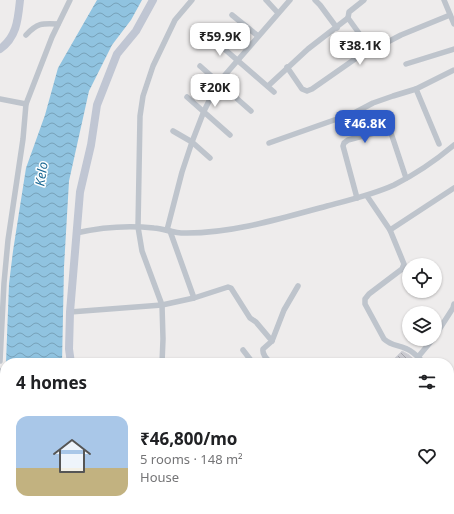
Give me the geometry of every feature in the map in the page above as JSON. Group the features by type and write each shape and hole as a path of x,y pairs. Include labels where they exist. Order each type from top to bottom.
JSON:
{"street":[{"path":"0,49 13,36 18,22 20,0"},
{"path":"0,358 8,240 23,139 26,104 52,37 70,0"},
{"path":"70,358 68,349 70,312 80,192 91,145 97,105 117,54 136,31 153,0"},
{"path":"162,358 162,305 142,251 138,227 140,116 143,96 153,66 175,20 192,0"},
{"path":"266,0 278,13"},
{"path":"194,298 169,231 182,172 204,111 218,83 290,0"},
{"path":"315,0 336,28"},
{"path":"268,86 308,49 348,18 349,12 364,0"},
{"path":"444,0 454,24"},
{"path":"232,15 258,36"},
{"path":"287,67 302,89 307,91 355,59 401,36 450,15"},
{"path":"348,18 361,36"},
{"path":"26,35 38,25 44,23 58,24"},
{"path":"214,40 274,92"},
{"path":"406,64 454,49"},
{"path":"200,66 252,111"},
{"path":"269,143 354,112 373,103 416,89 454,70"},
{"path":"416,89 439,144"},
{"path":"187,97 230,135"},
{"path":"0,99 26,104"},
{"path":"354,112 363,136"},
{"path":"357,198 343,146 348,140 385,130 391,133 406,178"},
{"path":"173,131 192,142 210,158"},
{"path":"76,233 120,226 154,228 185,234 204,233 267,222 367,196 393,185 432,164 454,145"},
{"path":"390,230 454,188"},
{"path":"367,196 390,230 404,264 402,269 369,294 365,299 365,304 384,339 389,344 406,348 418,357 427,346"},
{"path":"267,358 264,355 263,349 272,341 284,310 298,286"},
{"path":"70,312 162,305 194,298 228,287 231,288 250,318 256,322 272,341"},
{"path":"442,325 454,304"},
{"path":"243,350 249,358"}],"water":[{"name":"Kelo","path":"97,0 142,0 131,20 112,45 89,91 69,181 64,267 62,358 6,358 9,284 26,168 45,115 58,68"}],"building":[{"path":"402,351 412,358 395,358"}]}
